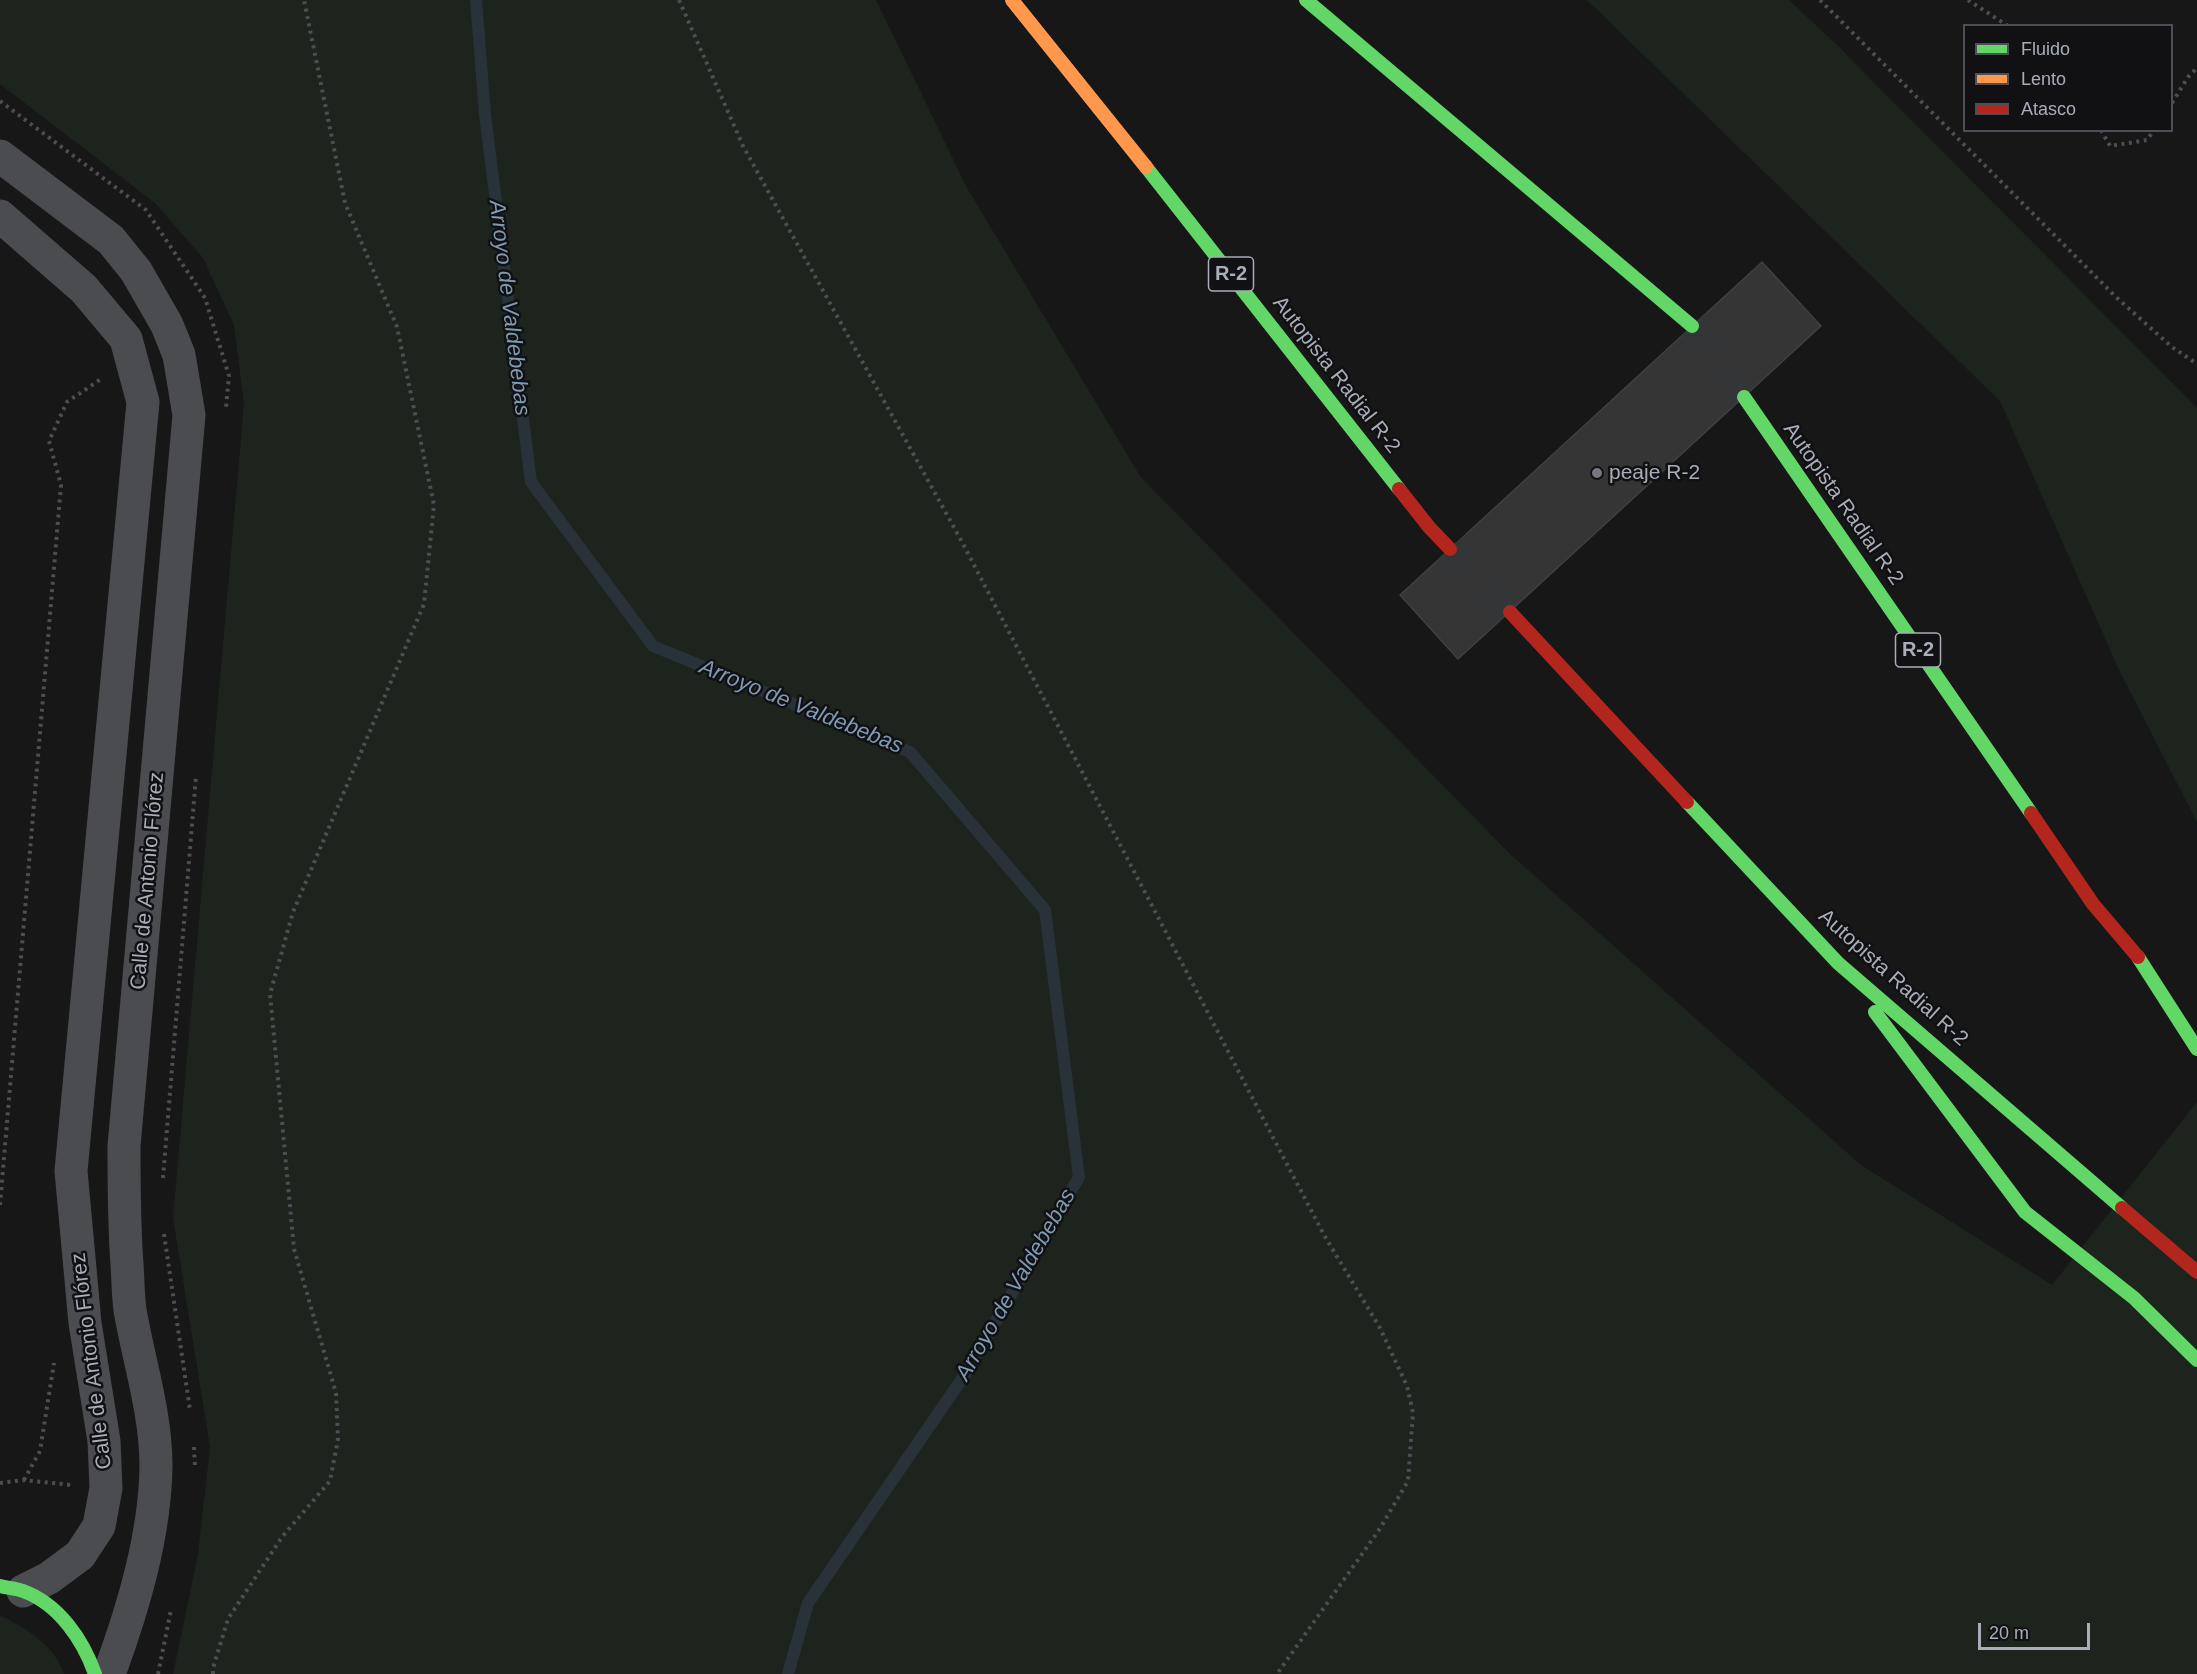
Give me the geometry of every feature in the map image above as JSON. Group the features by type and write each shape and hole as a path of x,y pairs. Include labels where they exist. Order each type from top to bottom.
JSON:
{"main road":[{"name":"Autopista Radial R-2","path":"1012,0 1290,348 1429,527 1449,549"},
{"path":"1306,0 1692,326"},
{"name":"Autopista Radial R-2","path":"1744,397 2093,904 2145,966 2197,1048"},
{"name":"Autopista Radial R-2","path":"1510,612 1838,963 2197,1272"},
{"path":"1838,963 2025,1212 2134,1298 2197,1360"},
{"path":"2145,966 2197,1023"},
{"path":"11,1589 51,1609 75,1633 92,1663 95,1674"}],"street":[{"name":"Calle de Antonio Flórez","path":"0,156 111,240 136,271 167,326 179,355 189,415 124,1146 123,1207 130,1308 150,1399 156,1464 155,1494 145,1555 109,1674"},
{"name":"Calle de Antonio Flórez","path":"0,216 84,289 126,339 143,402 71,1171 85,1323 104,1441 106,1488 99,1526 80,1555 49,1578 11,1589"}],"path":[{"path":"213,1674 228,1619 282,1537 330,1481 338,1439 336,1393 294,1249 270,994 293,912 424,604 434,505 397,327 345,203 304,0"},
{"path":"679,0 743,146 962,542 1324,1235 1380,1328 1407,1386 1413,1413 1408,1481 1379,1530 1277,1674"},
{"path":"1820,0 2116,297 2172,347 2197,364"},
{"path":"1968,0 2005,24"},
{"path":"2173,101 2188,77 2197,68"},
{"path":"2102,132 2110,146 2147,140 2153,132"},
{"path":"0,1205 61,485 49,441 67,402 132,359"},
{"path":"24,1480 40,1451 52,1366 58,1356"},
{"path":"0,1483 24,1480 81,1486"}],"shaded area":[{"path":"0,0 876,0 967,188 1140,476 1511,855 1861,1165 2052,1285 2197,1102 2197,1674 173,1674 198,1554 210,1447 173,1218 244,404 234,325 203,258 155,203 0,84"},
{"path":"1587,0 1789,0 1837,45 2197,408 2197,822 2119,670 2000,401"},
{"path":"0,1616 19,1625 47,1646 64,1674 0,1674"}],"building":[{"name":"peaje R-2","path":"1762,262 1821,326 1458,659 1400,595"}],"waterway":[{"name":"Arroyo de Valdebebas","path":"476,0 485,114 531,482 653,646 910,752 1045,910 1079,1177 966,1373 808,1603 788,1674"}],"tunnel":[{"path":"1692,326 1744,397"},
{"path":"1450,549 1510,612"}],"traffic: fast":[{"path":"1306,0 1692,326"},
{"path":"1146,167 1399,489"},
{"path":"1744,397 2031,813"},
{"path":"1687,802 1838,963 2122,1208"},
{"path":"2138,957 2197,1049"},
{"path":"1875,1012 2025,1212 2134,1298 2197,1360"},
{"path":"0,1586 20,1590 36,1597 58,1614 76,1636 95,1674"}],"traffic: slow":[{"path":"1012,0 1146,167"}],"traffic: jam":[{"path":"1399,489 1450,549"},
{"path":"1510,612 1687,802"},
{"path":"2031,813 2093,904 2138,957"},
{"path":"2122,1208 2197,1272"}],"place":[{"name":"peaje R-2","path":"1597,473"}]}
